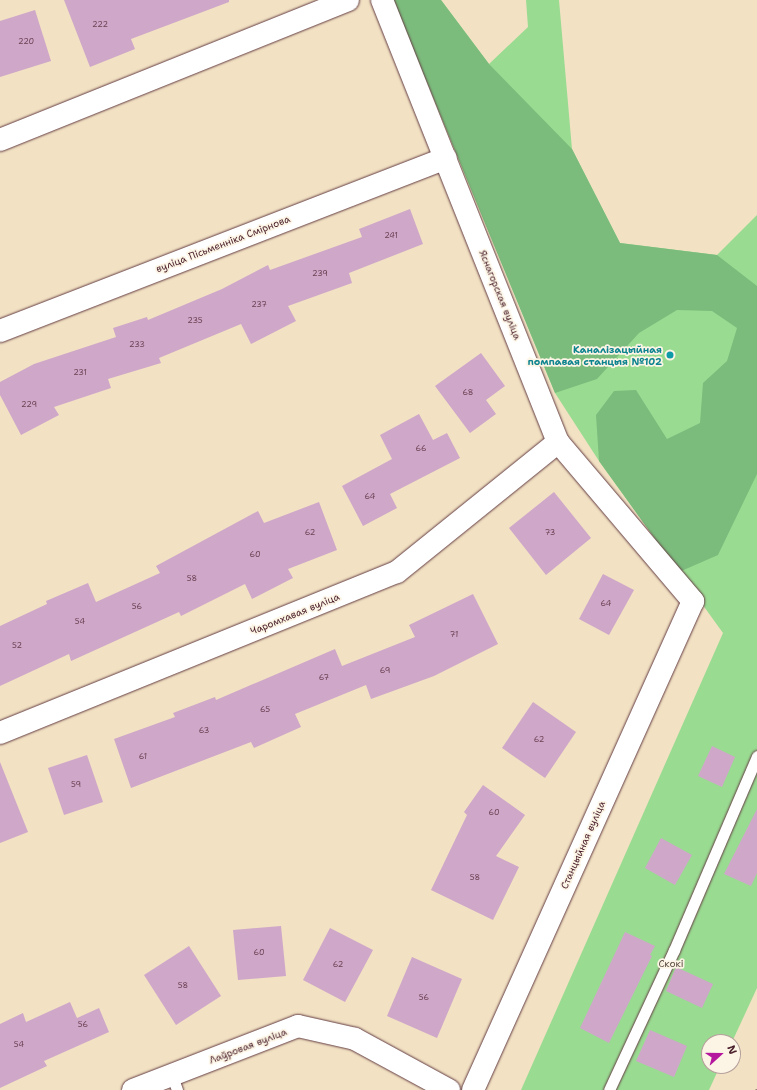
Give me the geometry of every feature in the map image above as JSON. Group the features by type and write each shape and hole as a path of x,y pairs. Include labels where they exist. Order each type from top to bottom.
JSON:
{"street":[{"path":"0,140 348,0"},
{"name":"Яснагорская вуліца","path":"382,0 558,442 693,601"},
{"name":"вуліца Пісьменніка Смірнова","path":"0,331 446,158"},
{"name":"Чаромхавая вуліца","path":"0,733 397,572 558,442"},
{"name":"Станцыйная вуліца","path":"473,1090 693,601"},
{"name":"Лаўровая вуліца","path":"133,1090 175,1083 298,1026 355,1039 449,1090"}],"lane":[{"path":"609,1090 674,950 757,756"}],"green space":[{"name":"Скокі","path":"393,0 441,0 489,64 528,27 526,0 559,0 572,149 620,243 717,255 757,215 757,988 736,1034 701,1034 701,1074 716,1074 709,1090 521,1090 723,633 599,461 555,393"},
{"path":"393,0 441,0 489,64 572,149 620,243 717,255 757,286 757,474 718,555 679,572 599,461 596,415 614,391 636,390 667,439 700,423 703,383 727,361 737,328 712,311 677,310 639,333 597,379 555,393"}],"building":[{"path":"64,0 229,0 229,2 131,39 135,49 90,67"},
{"path":"35,10 51,61 0,77 0,21"},
{"path":"410,209 423,244 349,273 352,283 288,306 296,321 251,344 241,324 159,358 161,363 108,379 111,388 54,407 59,415 21,435 0,395 0,382 34,364 116,337 113,328 147,317 148,320 222,289 268,265 270,270 362,237 359,229"},
{"path":"481,353 505,386 486,400 496,414 470,433 435,386"},
{"path":"419,414 433,440 447,433 460,458 390,494 397,508 363,526 342,486 392,459 380,435"},
{"path":"554,492 591,538 546,575 509,528"},
{"path":"319,502 337,550 288,569 293,578 252,599 245,584 181,616 179,612 71,661 69,654 0,686 0,626 47,604 46,601 88,583 96,602 160,573 156,566 258,511 264,523"},
{"path":"603,574 634,590 609,635 579,619"},
{"path":"473,594 498,644 434,676 371,699 366,685 295,714 301,727 254,748 251,742 131,788 114,739 175,717 173,713 215,697 216,700 335,649 342,666 415,637 409,625"},
{"path":"533,702 576,732 545,778 502,748"},
{"path":"712,746 735,757 722,787 698,776"},
{"path":"87,755 103,802 64,815 48,768"},
{"path":"0,762 28,832 0,843"},
{"path":"483,785 525,815 496,856 519,867 493,920 431,890 467,815 464,812"},
{"path":"757,809 757,873 751,886 724,874"},
{"path":"661,838 692,855 675,885 645,868"},
{"path":"281,926 286,976 238,980 233,930"},
{"path":"330,928 373,950 345,1002 303,980"},
{"path":"625,932 655,946 650,955 652,956 609,1043 580,1028"},
{"path":"189,946 221,996 176,1025 144,975"},
{"path":"412,957 462,979 437,1038 387,1016"},
{"path":"676,967 713,984 702,1008 666,991"},
{"path":"70,1002 77,1018 99,1008 109,1032 44,1061 47,1066 0,1088 0,1024 23,1013 26,1022"},
{"path":"650,1030 687,1046 674,1077 636,1061"}],"place":[{"name":"Каналізацыйная помпавая станцыя №102","path":"670,355"}]}
